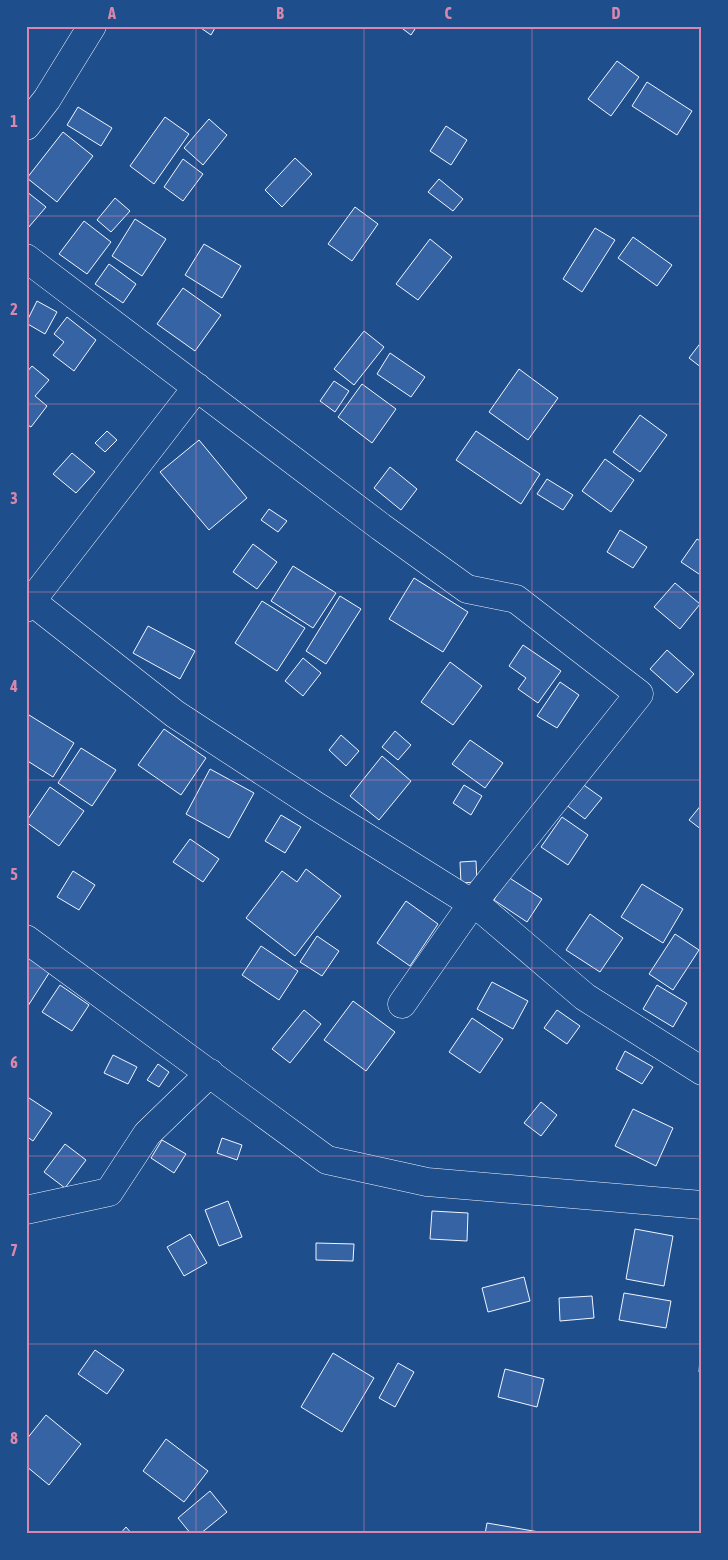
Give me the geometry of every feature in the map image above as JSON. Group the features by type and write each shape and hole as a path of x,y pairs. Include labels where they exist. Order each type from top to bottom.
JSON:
{"street":[{"path":"26,126 47,99 92,26"},
{"path":"26,258 467,589 516,599 639,694 472,904 402,1004"},
{"path":"197,387 28,602 175,714 316,806 484,911 586,997 702,1072"},
{"path":"26,939 328,1160 427,1182 702,1205"},
{"path":"26,1210 109,1192 147,1134 210,1073"}],"building":[{"path":"198,26 216,26 211,35"},
{"path":"399,26 417,26 411,35"},
{"path":"617,61 639,77 611,116 588,99"},
{"path":"647,82 692,111 677,135 632,106"},
{"path":"78,107 112,128 101,146 67,125"},
{"path":"165,117 189,134 154,184 130,166"},
{"path":"209,119 227,135 203,165 184,148"},
{"path":"446,126 467,140 451,165 430,151"},
{"path":"63,132 93,156 57,202 27,178"},
{"path":"295,158 312,174 282,207 265,190"},
{"path":"183,159 203,174 183,201 164,187"},
{"path":"439,179 463,199 453,211 428,192"},
{"path":"26,191 46,207 28,228 26,227"},
{"path":"115,198 130,211 111,232 97,220"},
{"path":"355,207 378,224 352,261 328,244"},
{"path":"135,219 166,239 142,276 112,256"},
{"path":"84,221 111,242 87,274 59,254"},
{"path":"595,228 615,240 582,292 563,279"},
{"path":"633,237 672,265 657,286 618,258"},
{"path":"430,239 452,257 418,300 396,284"},
{"path":"204,244 241,266 222,298 185,275"},
{"path":"109,264 136,284 123,303 95,284"},
{"path":"183,288 221,315 195,351 157,324"},
{"path":"37,301 57,312 45,334 26,323"},
{"path":"67,317 96,340 74,371 53,355 64,342 54,334"},
{"path":"364,331 384,347 354,385 334,369"},
{"path":"702,341 702,368 689,358"},
{"path":"390,353 425,377 411,397 377,374"},
{"path":"32,366 49,380 35,396 47,406 31,427 26,424 26,373"},
{"path":"519,369 558,398 528,440 489,412"},
{"path":"334,381 349,391 335,412 320,401"},
{"path":"362,384 396,409 372,443 338,417"},
{"path":"640,415 667,435 640,472 613,452"},
{"path":"107,431 117,440 105,452 95,443"},
{"path":"476,431 540,474 521,504 456,460"},
{"path":"199,440 247,498 209,530 160,472"},
{"path":"72,453 95,472 76,493 53,474"},
{"path":"605,459 634,480 611,512 582,491"},
{"path":"390,467 417,489 401,510 374,488"},
{"path":"547,479 573,495 563,510 537,494"},
{"path":"269,509 287,521 278,532 261,520"},
{"path":"620,530 647,547 633,568 607,552"},
{"path":"697,539 702,542 702,576 681,562"},
{"path":"253,544 277,562 257,589 233,572"},
{"path":"293,566 336,593 313,628 271,601"},
{"path":"414,578 468,612 443,652 389,619"},
{"path":"675,583 700,604 680,629 654,607"},
{"path":"340,596 361,609 326,664 306,651"},
{"path":"262,601 305,628 277,671 235,643"},
{"path":"148,626 195,651 180,679 133,653"},
{"path":"523,645 561,671 538,703 518,689 526,678 509,666"},
{"path":"667,650 694,674 677,693 650,669"},
{"path":"303,658 321,673 303,696 285,681"},
{"path":"450,662 482,686 453,725 421,702"},
{"path":"560,682 579,695 557,728 537,716"},
{"path":"29,715 74,743 53,777 26,760 26,720"},
{"path":"164,729 206,758 181,795 138,765"},
{"path":"395,731 411,745 398,760 382,747"},
{"path":"341,735 359,751 346,766 329,750"},
{"path":"470,740 503,763 485,788 452,764"},
{"path":"81,748 116,770 92,806 58,783"},
{"path":"382,756 411,781 379,820 350,796"},
{"path":"210,769 254,793 229,838 186,814"},
{"path":"581,783 602,798 585,819 565,804"},
{"path":"464,785 482,796 471,815 453,803"},
{"path":"50,787 84,811 59,846 26,822"},
{"path":"702,804 702,830 689,820"},
{"path":"281,815 301,827 285,853 265,841"},
{"path":"562,817 588,835 568,865 541,847"},
{"path":"190,839 219,859 203,882 173,862"},
{"path":"476,861 477,882 461,883 460,862"},
{"path":"306,869 341,896 295,956 246,918 282,871 297,882"},
{"path":"73,871 95,885 79,910 57,897"},
{"path":"508,877 542,899 527,922 494,900"},
{"path":"642,884 683,909 663,943 621,917"},
{"path":"406,901 438,924 410,966 377,943"},
{"path":"590,914 623,938 600,972 566,950"},
{"path":"675,934 699,950 673,990 649,974"},
{"path":"317,936 339,951 322,976 300,962"},
{"path":"261,946 298,971 279,1000 242,975"},
{"path":"26,954 51,970 26,1009"},
{"path":"492,982 528,1001 513,1029 477,1009"},
{"path":"60,985 89,1005 72,1031 42,1012"},
{"path":"657,985 687,1003 673,1027 643,1009"},
{"path":"353,1001 395,1032 366,1071 324,1040"},
{"path":"304,1010 321,1024 290,1063 272,1049"},
{"path":"557,1010 580,1026 567,1044 544,1028"},
{"path":"472,1018 503,1039 480,1073 449,1052"},
{"path":"625,1051 653,1067 642,1084 616,1069"},
{"path":"113,1055 137,1067 128,1084 104,1073"},
{"path":"158,1064 169,1072 159,1087 147,1080"},
{"path":"26,1096 52,1113 33,1141 26,1136"},
{"path":"541,1102 557,1115 541,1136 524,1123"},
{"path":"633,1109 673,1128 656,1166 615,1146"},
{"path":"222,1138 242,1145 237,1160 217,1153"},
{"path":"162,1140 186,1154 174,1173 151,1158"},
{"path":"65,1144 86,1160 65,1188 44,1172"},
{"path":"228,1201 242,1237 219,1246 205,1210"},
{"path":"432,1211 468,1213 467,1241 430,1239"},
{"path":"635,1229 673,1236 664,1286 626,1279"},
{"path":"190,1234 207,1263 184,1276 167,1247"},
{"path":"316,1243 354,1244 353,1261 316,1260"},
{"path":"524,1277 530,1301 488,1312 482,1288"},
{"path":"624,1293 671,1301 666,1328 619,1320"},
{"path":"592,1296 594,1318 560,1321 559,1298"},
{"path":"702,1330 702,1372 699,1372"},
{"path":"95,1350 124,1370 107,1394 78,1374"},
{"path":"333,1353 374,1378 342,1432 301,1407"},
{"path":"398,1363 414,1372 395,1407 379,1398"},
{"path":"505,1369 544,1379 537,1407 498,1397"},
{"path":"46,1415 81,1444 49,1485 26,1466 26,1440"},
{"path":"166,1439 208,1471 184,1502 143,1471"},
{"path":"210,1491 227,1512 200,1534 191,1534 178,1518"},
{"path":"487,1523 539,1532 539,1534 485,1534"},
{"path":"126,1527 132,1534 120,1534"}]}
